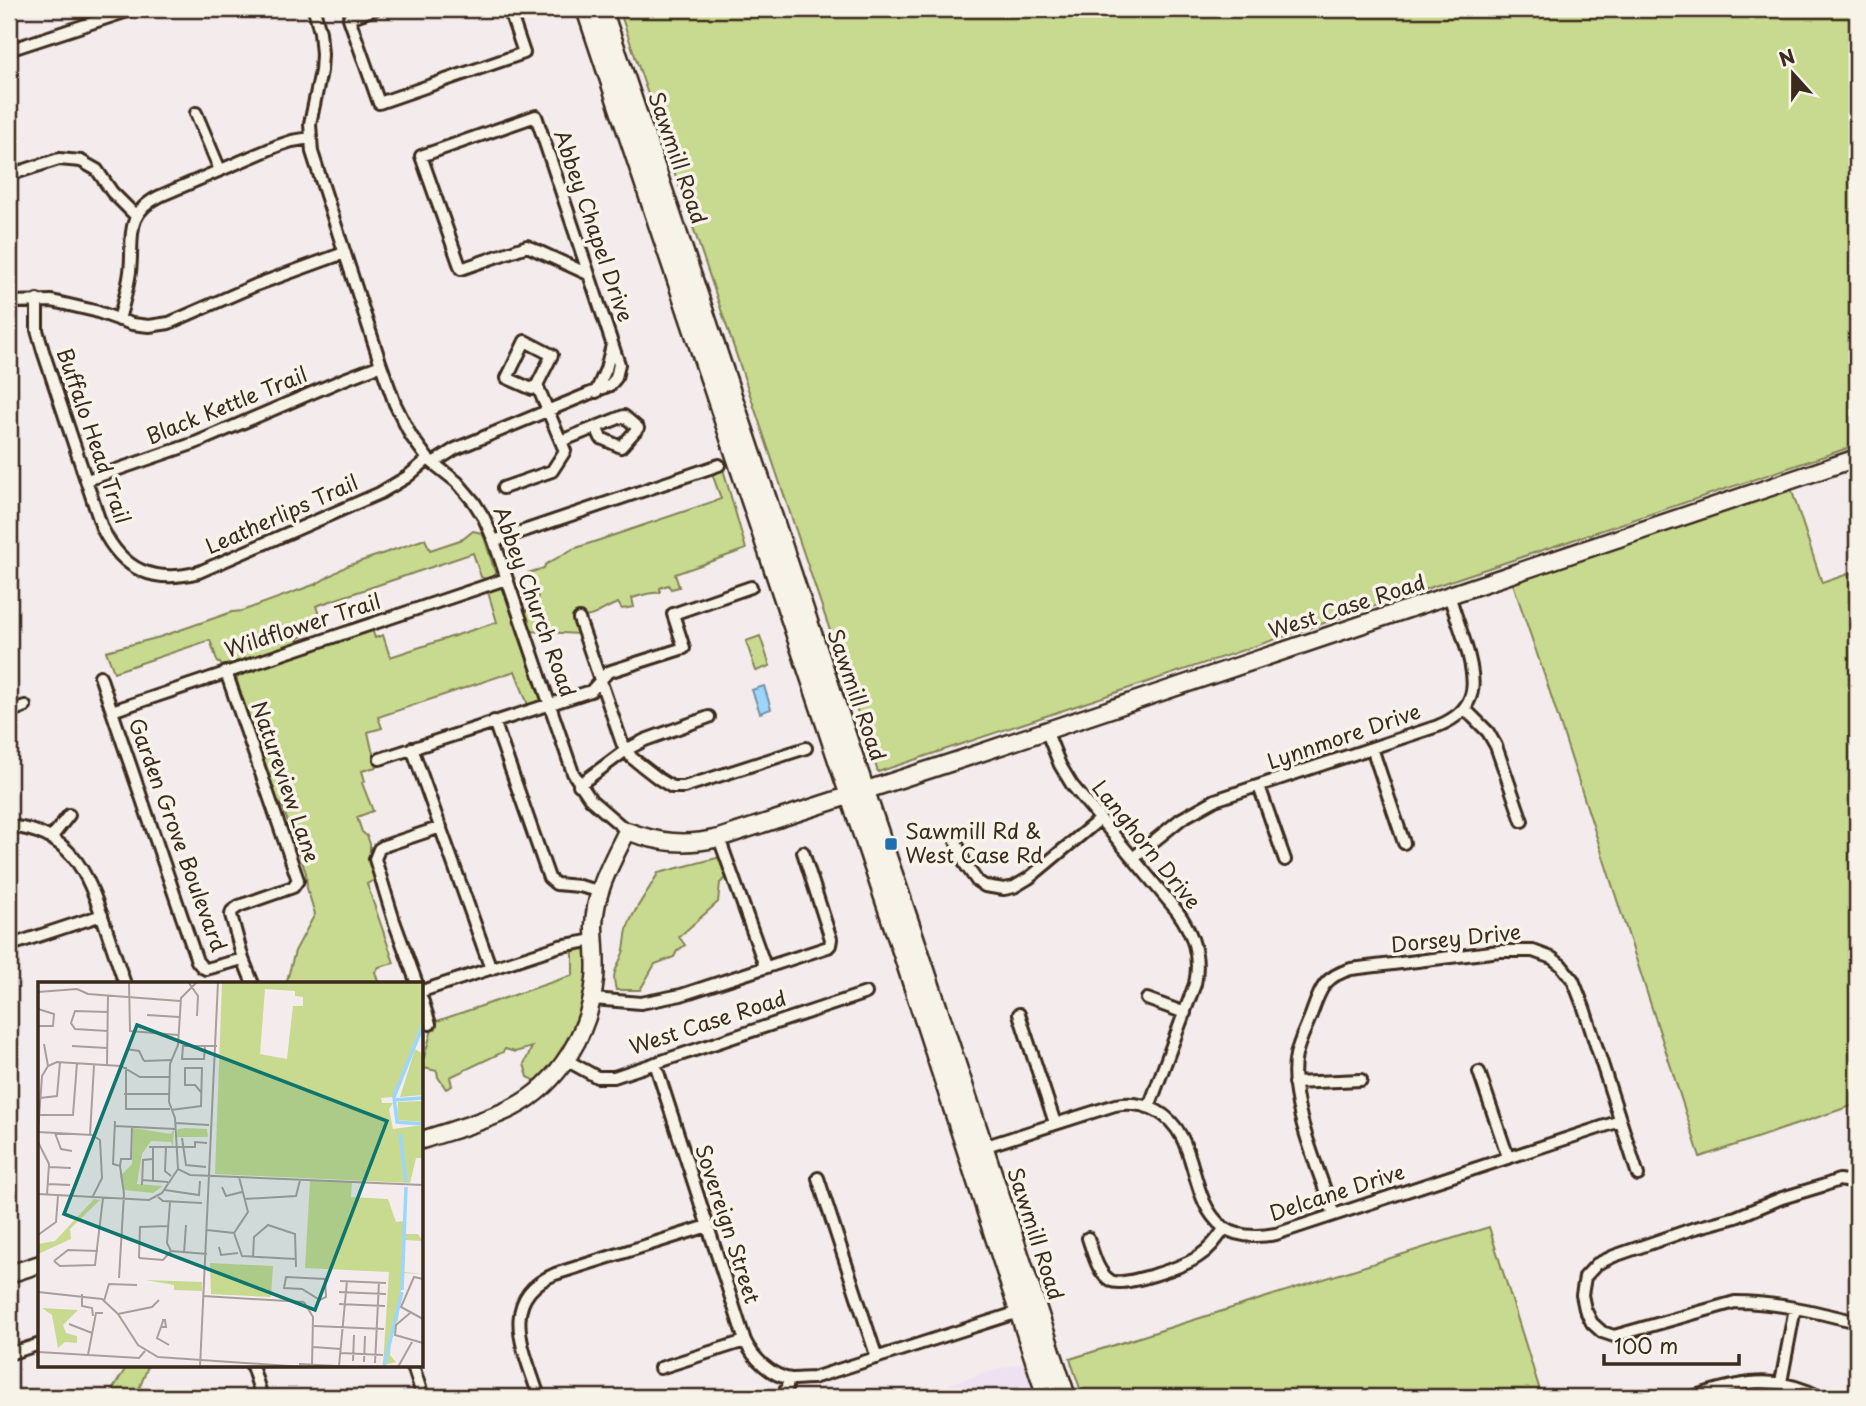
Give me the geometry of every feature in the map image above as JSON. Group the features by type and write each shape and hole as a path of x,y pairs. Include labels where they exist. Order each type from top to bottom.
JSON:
{"main road":[{"name":"Sawmill Road","path":"586,9 857,793"},
{"name":"Sawmill Road","path":"602,9 976,1149 1027,1309 1047,1397"},
{"name":"West Case Road","path":"857,793 1857,458"},
{"name":"Abbey Church Road","path":"627,831 646,838 682,844 719,838 857,793"},
{"path":"424,1139 515,1106 551,1078 566,1060 582,1030 593,999 596,976 594,925 599,891 627,831"},
{"path":"9,1274 38,1265"},
{"name":"Sawmill Road","path":"1027,1309 1066,1397"}],"street":[{"path":"9,50 134,9"},
{"name":"Abbey Church Road","path":"314,9 322,54 310,138 316,168 381,365 404,424 431,461 457,482 484,518 579,785 591,800 627,831"},
{"path":"375,9 349,18 379,103 524,53 509,9"},
{"path":"196,113 220,170"},
{"name":"Abbey Chapel Drive","path":"431,461 610,385 617,378 619,364 536,116 421,156 461,269 527,246 588,274"},
{"path":"119,320 128,285 131,229 136,216 150,201 277,146 310,138"},
{"path":"9,175 60,159 81,161 97,170 112,192 136,216"},
{"path":"9,302 37,300 73,305 139,326 149,326 169,323 266,281 344,253"},
{"name":"Buffalo Head Trail","path":"37,300 37,330 102,528 117,554 141,571"},
{"path":"525,341 552,355 537,385 532,389 507,378 525,341"},
{"name":"Black Kettle Trail","path":"87,480 195,443 381,365"},
{"path":"503,488 552,471 565,451 537,385"},
{"path":"561,440 596,427"},
{"name":"Leatherlips Trail","path":"141,571 170,577 199,572 380,493 431,461"},
{"path":"494,541 719,465"},
{"name":"Wildflower Trail","path":"112,711 506,579"},
{"path":"380,759 591,691 608,672 684,648 673,614 751,587"},
{"path":"1449,596 1473,674 1471,697 1464,708 1488,732 1496,746 1522,821"},
{"path":"579,619 622,743 632,758 672,787 678,788 806,748"},
{"name":"Natureview Lane","path":"226,672 298,880 293,887 232,911 243,959 252,982"},
{"name":"Garden Grove Boulevard","path":"100,676 197,961 206,969 243,959"},
{"path":"9,712 25,706"},
{"name":"Lynnmore Drive","path":"1133,858 1195,810 1215,800 1445,723 1464,708"},
{"path":"579,785 626,750 645,740 709,718"},
{"path":"494,721 549,878 556,884 599,891"},
{"name":"Langhorn Drive","path":"1046,730 1065,775 1177,911 1192,937 1197,975 1149,1107"},
{"path":"412,748 491,969"},
{"path":"1372,748 1404,843"},
{"path":"1259,786 1285,860"},
{"path":"51,838 69,815"},
{"path":"954,836 965,864 977,881 985,886 1004,889 1014,887 1029,878 1100,819"},
{"path":"9,825 26,828 51,838 81,865 88,877 124,982"},
{"path":"415,982 374,859 379,849 384,846 441,827"},
{"path":"719,838 765,966"},
{"path":"593,999 641,1003 660,1000 830,945 831,939 803,852"},
{"path":"14,944 102,915"},
{"path":"424,991 560,946 595,940"},
{"name":"Dorsey Drive","path":"1335,1215 1298,1109 1294,1083 1296,1055 1319,993 1335,975 1351,969 1500,951 1527,950 1552,958 1573,980 1638,1175"},
{"name":"West Case Road","path":"566,1060 589,1074 614,1077 866,993"},
{"path":"1147,999 1185,1013"},
{"path":"424,1005 430,1024"},
{"path":"1019,1014 1055,1123"},
{"name":"Sovereign Street","path":"655,1063 745,1340 752,1353 765,1367 789,1378"},
{"path":"1479,1072 1508,1157"},
{"path":"1294,1083 1362,1080"},
{"path":"976,1149 1115,1105 1132,1103 1149,1107 1169,1119 1183,1137 1209,1210 1225,1228 1209,1248 1192,1261 1124,1283 1112,1281 1102,1273 1088,1238"},
{"name":"Delcane Drive","path":"1225,1228 1250,1236 1276,1234 1620,1121"},
{"path":"818,1178 877,1358"},
{"path":"1857,1183 1839,1181 1782,1198 1736,1217 1614,1256 1597,1264 1585,1277 1582,1294 1585,1310 1592,1322 1602,1332 1614,1336 1735,1302 1795,1308 1857,1321"},
{"path":"539,1397 519,1332 520,1310 527,1294 540,1282 555,1274 708,1226"},
{"path":"1781,1382 1795,1308"},
{"path":"785,1397 789,1378 813,1378 1027,1309"},
{"path":"660,1368 745,1340"},
{"path":"9,1354 38,1346"},
{"path":"253,1368 262,1397"},
{"path":"414,1368 423,1397"},
{"path":"1692,1397 1754,1381 1781,1382 1820,1397"}],"shaded area":[{"path":"1030,1360 1042,1397 953,1397 949,1384"}],"green space":[{"path":"619,9 1857,9 1857,445 878,772"},
{"path":"723,469 746,549 675,574 679,587 671,589 668,585 660,588 660,593 632,598 634,607 622,609 618,603 593,615 576,618 578,634 528,631 522,616 538,597 528,573 544,568 573,549 721,499 712,473"},
{"path":"1790,485 1822,583 1857,571 1857,1104 1700,1157 1511,578"},
{"path":"473,531 484,537 496,575 485,579 481,577 473,553 316,606 322,624 309,628 307,635 298,638 297,643 222,666 218,663 210,640 114,672 106,651 242,611 316,584 347,566 425,539 430,550 463,539"},
{"path":"503,584 543,701 528,705 515,671 378,717 382,728 368,732 379,766 362,771 365,781 362,783 373,811 357,817 370,844 370,861 376,879 367,884 394,963 379,967 375,972 378,982 287,982 295,951 315,914 307,888 306,873 283,808 276,799 235,675 372,629 375,638 383,635 390,657 497,622 487,589"},
{"path":"760,636 770,666 756,671 746,641"},
{"path":"721,857 728,876 720,883 718,902 679,937 685,945 674,957 655,964 640,990 616,990 614,975 624,950 628,926 658,873"},
{"path":"587,943 589,964 582,1015 557,1065 536,1081 528,1077 524,1064 532,1047 515,1052 505,1049 450,1077 452,1086 446,1089 437,1071 424,1068 424,1058 434,1022 573,975 573,946"},
{"path":"1489,1227 1542,1397 1083,1397 1070,1359"},
{"path":"126,1368 147,1368 136,1397 108,1397"}],"water":[{"path":"764,686 771,709 760,713 752,690"}],"place":[{"name":"Sawmill Rd & West Case Rd","path":"891,844"}]}
